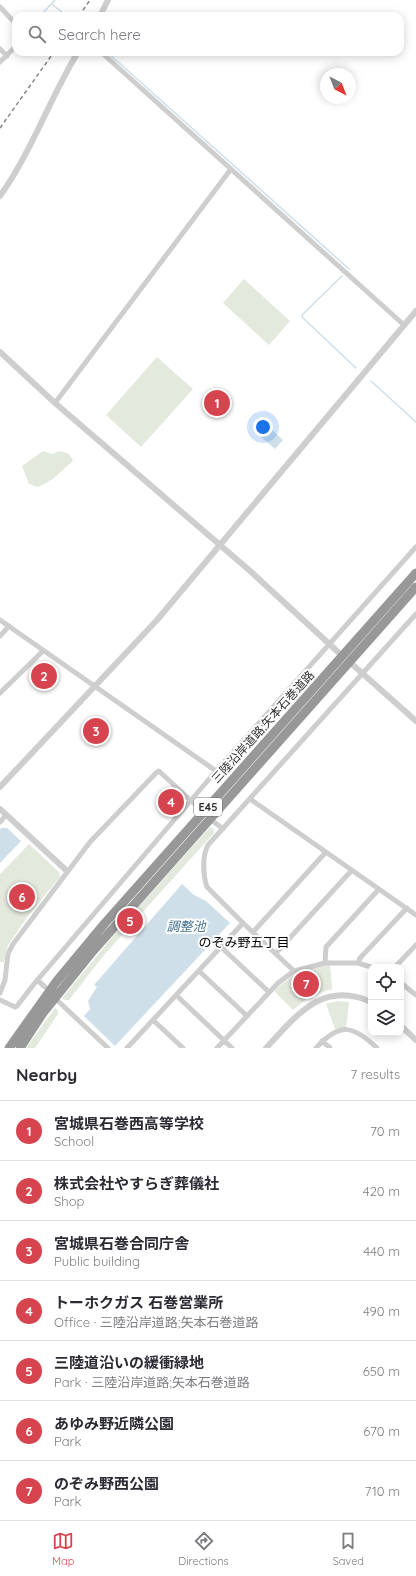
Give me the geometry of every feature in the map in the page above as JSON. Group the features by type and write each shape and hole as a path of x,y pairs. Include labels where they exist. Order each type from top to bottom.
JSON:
{"highway":[{"name":"三陸沿岸道路;矢本石巻道路","path":"9,1048 56,982 105,923 416,573"},
{"name":"三陸沿岸道路;矢本石巻道路","path":"20,1048 43,1013 97,945 416,587"}],"street":[{"path":"102,12 108,0"},
{"path":"0,7 12,20"},
{"path":"0,49 7,56"},
{"path":"0,62 12,50"},
{"path":"0,196 19,164 76,56"},
{"path":"105,56 404,325"},
{"path":"55,403 231,169"},
{"path":"0,787 158,620 416,311"},
{"path":"0,352 55,403 221,545 338,652"},
{"path":"0,1000 15,1007 17,1006 37,980 216,772 416,547"},
{"path":"294,971 209,891 205,884 205,853 208,845 416,614"},
{"path":"0,620 216,772"},
{"path":"0,636 9,626"},
{"path":"0,693 43,650"},
{"path":"353,665 416,721"},
{"path":"0,993 5,980 8,954 11,947 90,842 157,772 159,771 199,808"},
{"path":"250,799 416,915"},
{"path":"0,809 67,872"},
{"path":"0,822 6,815"},
{"path":"214,822 223,829"},
{"path":"253,932 326,852"},
{"path":"276,953 352,870"},
{"path":"325,962 326,947 380,889"},
{"path":"358,963 360,958 407,908"},
{"path":"127,1048 243,923"},
{"path":"221,947 269,992"},
{"path":"398,964 415,949"},
{"path":"217,1048 285,976 294,971 325,962 358,963 368,967"},
{"path":"199,971 247,1016"},
{"path":"37,980 45,987"},
{"path":"404,985 416,995"},
{"path":"176,995 232,1048"},
{"path":"266,1048 302,1011 319,1000 344,995 359,997 368,1001"},
{"path":"59,1002 108,1048"},
{"path":"153,1020 183,1048"},
{"path":"404,1029 416,1040"},
{"path":"316,1048 330,1034 337,1031 350,1031 361,1034 377,1048"},
{"path":"322,1041 330,1048"},
{"path":"131,1043 136,1048"}],"shaded area":[{"path":"244,279 290,321 269,345 223,303"},
{"path":"157,357 193,389 141,447 106,415"},
{"path":"43,451 52,454 59,451 64,452 69,454 73,461 52,479 37,487 29,484 22,466"},
{"path":"210,827 214,829 214,833 104,955 69,1000 62,998 119,929"},
{"path":"29,844 59,872 60,877 28,916 8,945 4,962 0,962 0,874"},
{"path":"330,965 332,989 310,996 293,1010 274,991 287,980 299,973 313,968"},
{"path":"337,1001 349,1002 346,1028 335,1029 326,1004"},
{"path":"55,1008 58,1010 58,1014 35,1048 26,1048"}],"water":[{"path":"268,426 283,440 275,449 260,436"},
{"path":"1,828 7,828 21,841 0,863 0,830"},
{"name":"調整池","path":"182,884 194,895 206,901 230,923 115,1046 84,1016 90,1009 88,1001 97,987 94,985"}],"waterway":[{"path":"44,12 55,0"},
{"path":"52,4 61,12"},
{"path":"111,56 349,269"},
{"path":"342,276 303,314 302,317 356,368"},
{"path":"371,381 416,422"}],"railway":[{"path":"82,12 90,0"},
{"path":"0,128 51,56"}],"place":[{"name":"宮城県石巻西高等学校","path":"217,403"},
{"name":"株式会社やすらぎ葬儀社","path":"44,676"},
{"name":"宮城県石巻合同庁舎","path":"96,731"},
{"name":"トーホクガス 石巻営業所","path":"171,802"},
{"name":"あゆみ野近隣公園","path":"22,897"},
{"name":"三陸道沿いの緩衝緑地","path":"130,921"},
{"name":"のぞみ野西公園","path":"306,984"}],"district":[{"name":"のぞみ野五丁目","path":"244,942"}]}
